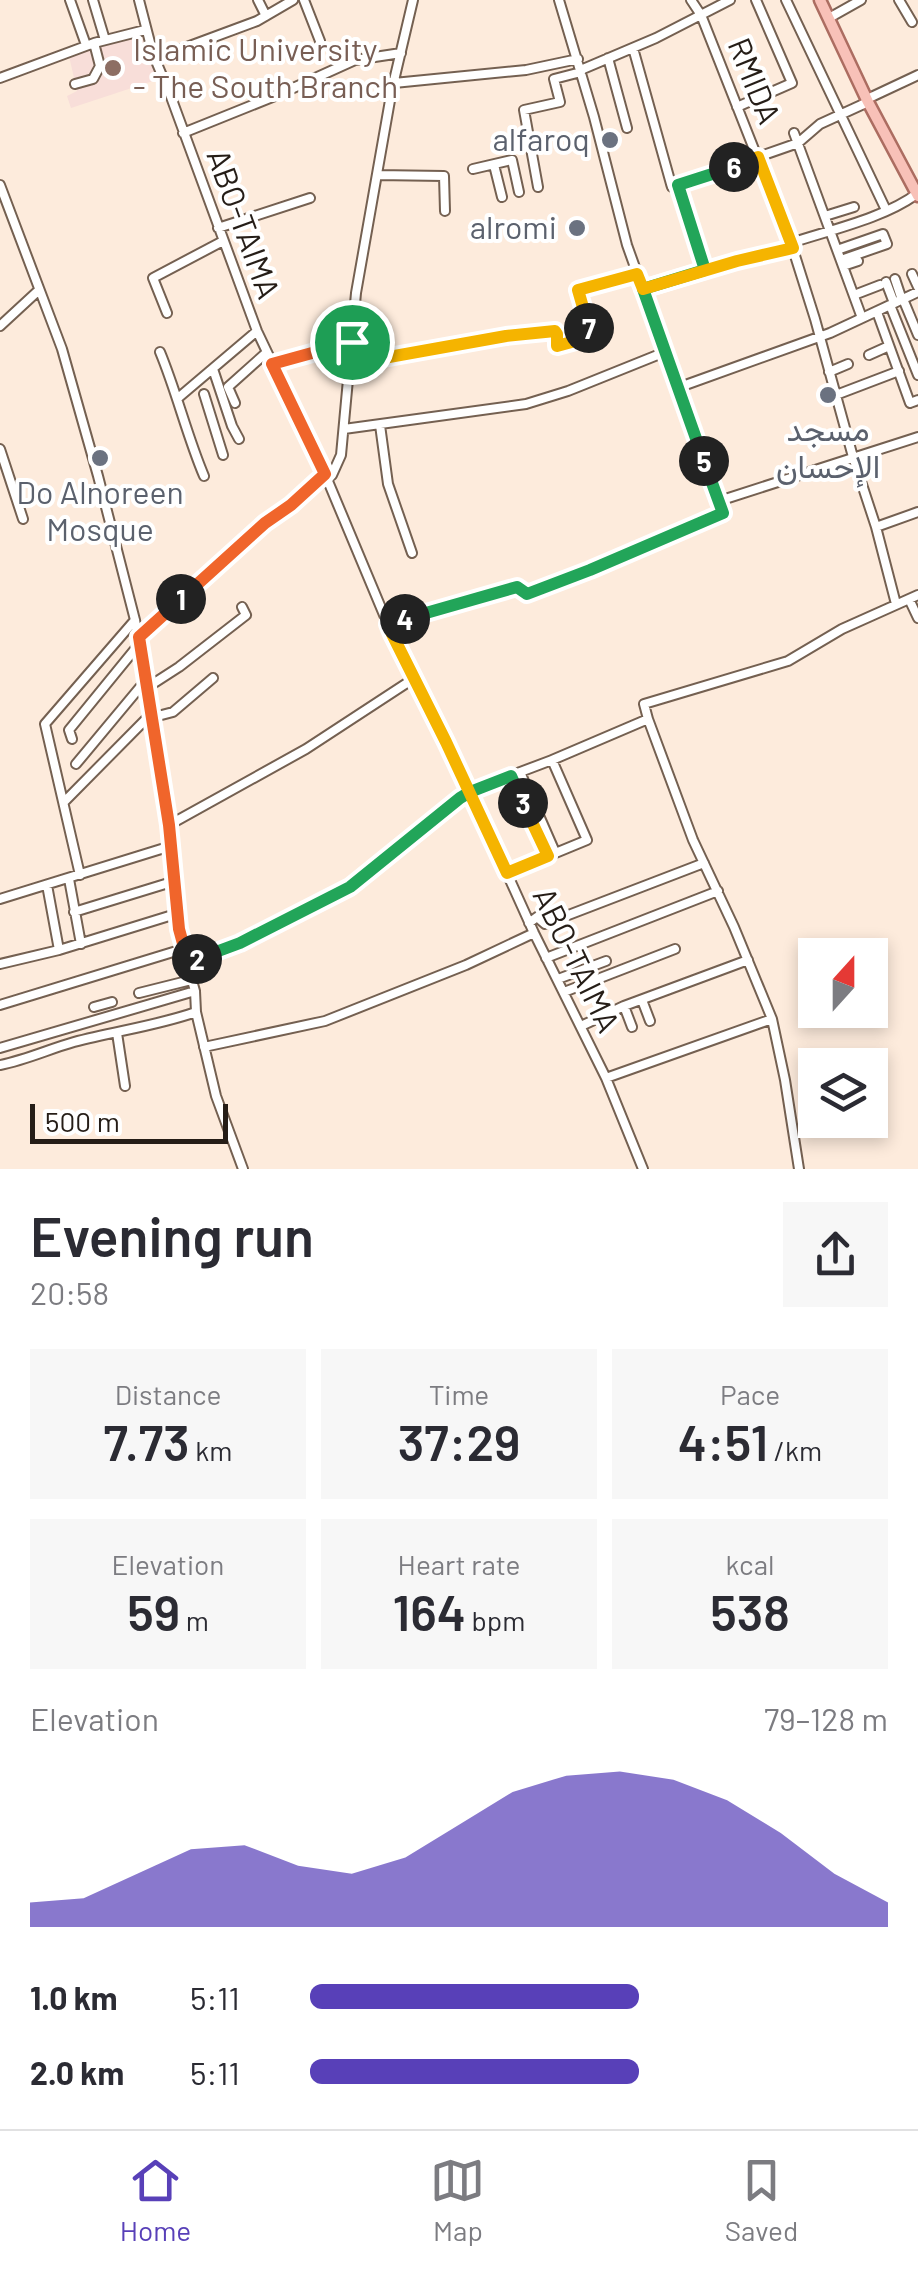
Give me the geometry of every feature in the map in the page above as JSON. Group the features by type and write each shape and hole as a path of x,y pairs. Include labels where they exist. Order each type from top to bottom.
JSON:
{"main road":[{"path":"820,0 918,194"}],"street":[{"path":"70,0 100,66 94,79 75,84"},
{"path":"93,0 105,40"},
{"path":"258,0 266,16"},
{"path":"273,0 278,10"},
{"path":"155,57 266,16 293,0"},
{"path":"304,0 320,41"},
{"path":"72,738 69,730 139,640 265,523 335,470 344,430 356,293 413,0"},
{"name":"RMIDA","path":"691,0 701,16 792,246 896,604"},
{"path":"538,187 524,110 560,102 554,80 581,72 730,0"},
{"path":"737,107 792,82 756,0"},
{"path":"786,0 886,210"},
{"path":"828,18 861,0"},
{"path":"898,0 912,22"},
{"path":"388,624 517,587 527,594 723,513 616,210 563,1"},
{"name":"ABO-TAIMA","path":"141,2 145,30 256,332 326,476 413,679 606,1078 643,1169"},
{"path":"0,78 90,44 145,30"},
{"path":"632,48 672,187 798,143 820,124 918,75"},
{"path":"183,133 355,60 401,53"},
{"path":"608,58 627,128"},
{"path":"394,84 526,70 578,59"},
{"path":"794,133 862,318"},
{"path":"473,169 512,160 520,192"},
{"path":"494,164 502,197"},
{"path":"377,175 444,176 445,212"},
{"path":"0,185 62,349 135,620 169,825 183,949 216,1096 243,1169"},
{"path":"678,185 705,270"},
{"path":"643,289 792,246 918,194"},
{"path":"218,228 310,198"},
{"path":"826,216 854,207"},
{"path":"837,250 883,234 887,244 842,264"},
{"path":"167,314 153,278 223,240"},
{"path":"842,264 858,261"},
{"path":"350,364 555,331 557,346 590,337 578,290 637,274"},
{"path":"678,388 877,312 918,289 912,274"},
{"path":"854,295 887,282 918,335"},
{"path":"0,326 39,290"},
{"path":"897,302 918,374"},
{"path":"877,312 910,403 918,400"},
{"path":"178,398 256,332"},
{"path":"272,364 352,342"},
{"path":"869,354 889,346"},
{"path":"160,352 204,476"},
{"path":"344,430 526,404 568,392 664,352"},
{"path":"235,402 228,387 266,353"},
{"path":"828,372 848,364"},
{"path":"212,369 239,439"},
{"path":"836,395 899,371"},
{"path":"204,394 223,456"},
{"path":"380,425 388,484 412,553"},
{"path":"719,501 918,437"},
{"path":"0,449 24,519"},
{"path":"876,527 917,515"},
{"path":"800,1169 772,1019 680,806 644,704 788,660 842,629 914,597 918,618"},
{"path":"76,764 147,684 179,667 246,615 242,607"},
{"path":"80,875 45,724 135,620"},
{"path":"152,714 154,718 172,712 213,678"},
{"path":"169,825 306,749 413,679"},
{"path":"64,802 152,714"},
{"path":"188,962 240,943 350,887 470,792 648,720"},
{"path":"507,873 587,840 552,760"},
{"path":"515,774 552,854"},
{"path":"0,899 171,846"},
{"path":"529,922 538,917 546,924 704,862"},
{"path":"68,879 81,944"},
{"path":"74,912 175,881"},
{"path":"47,885 59,950"},
{"path":"546,958 718,891"},
{"path":"0,964 179,913"},
{"path":"204,1047 325,1021 466,965 534,933"},
{"path":"0,1006 183,949"},
{"path":"564,992 676,949"},
{"path":"581,1026 748,960"},
{"path":"558,980 606,961"},
{"path":"138,994 191,980"},
{"path":"0,1048 194,991"},
{"path":"94,1007 110,1003 110,1014"},
{"path":"644,1003 650,1021"},
{"path":"625,1010 632,1028"},
{"path":"0,1065 78,1040 196,1012"},
{"path":"606,1078 772,1019"},
{"path":"118,1032 125,1086"}],"shaded area":[{"name":"Islamic University - The South Branch","path":"140,33 159,79 71,108 67,96 77,91 69,56"}],"place":[{"name":"Islamic University - The South Branch","path":"113,68"},
{"name":"alfaroq","path":"610,140"},
{"name":"alromi","path":"577,228"},
{"name":"مسجد الإحسان","path":"828,395"},
{"name":"Do Alnoreen Mosque","path":"100,458"}],"route":[{"path":"352,342 272,364 325,474 139,637 169,825 179,929 188,962 240,943 350,887 460,798 470,792 511,776 548,856 507,873 486,830 470,792 442,734 410,674 388,624 517,587 527,594 723,513 643,289 705,270 678,185 758,157 793,248 643,289 637,274 578,290 592,335 557,346 555,331 350,364 352,342"}]}
